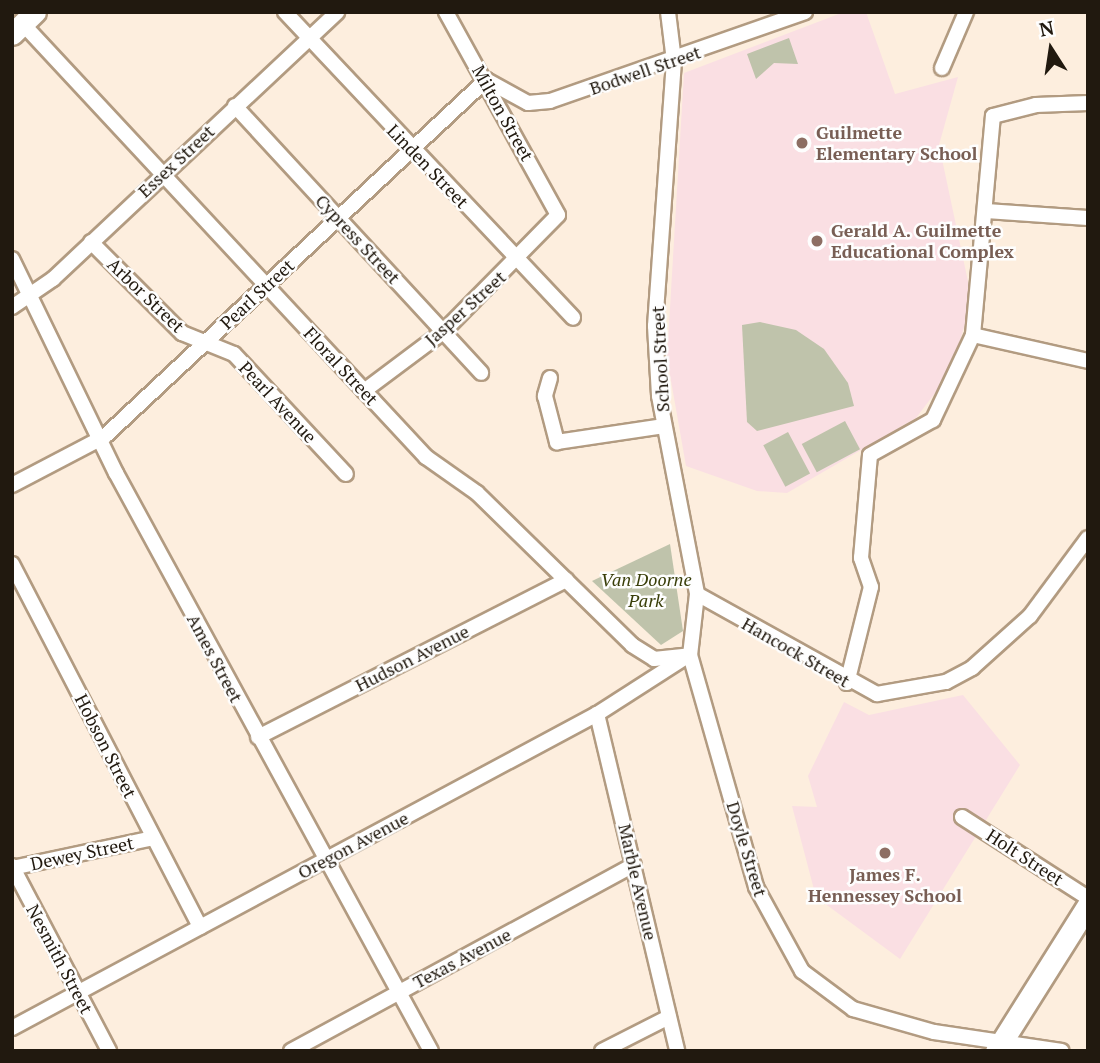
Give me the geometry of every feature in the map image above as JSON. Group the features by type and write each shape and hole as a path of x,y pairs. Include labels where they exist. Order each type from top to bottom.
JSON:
{"main road":[{"path":"999,1046 1088,905"}],"street":[{"name":"Linden Street","path":"285,12 308,40 573,318"},
{"name":"Essex Street","path":"12,307 30,296 91,242 337,12"},
{"name":"Milton Street","path":"446,12 486,80 558,216"},
{"name":"School Street","path":"668,12 674,61 655,326 664,426 697,594 690,655"},
{"name":"Bodwell Street","path":"486,80 528,103 674,61 805,12"},
{"path":"942,68 966,12"},
{"name":"Floral Street","path":"24,23 426,457 477,492 643,652 654,659 690,655"},
{"name":"Pearl Street","path":"12,485 100,440 486,80"},
{"path":"847,683 871,587 861,558 870,456 933,420 973,335 993,116 1027,106 1088,103"},
{"name":"Cypress Street","path":"235,106 481,373"},
{"path":"986,211 1088,219"},
{"name":"Jasper Street","path":"364,391 443,332 558,216"},
{"name":"Arbor Street","path":"91,242 182,332 204,344"},
{"name":"Ames Street","path":"12,259 100,440 258,737 431,1051"},
{"path":"973,335 1088,361"},
{"name":"Pearl Avenue","path":"204,344 223,344 234,354 346,474"},
{"path":"550,378 545,396 556,442 664,426"},
{"name":"Hancock Street","path":"697,594 847,683 877,694 946,682 972,668 1030,616 1088,538"},
{"name":"Hobson Street","path":"12,564 200,927"},
{"name":"Hudson Avenue","path":"258,737 566,580"},
{"name":"Oregon Avenue","path":"12,1028 597,714 690,655"},
{"name":"Doyle Street","path":"690,655 755,887 802,971 822,991 878,1020 999,1046 1062,1051"},
{"name":"Marble Avenue","path":"597,714 677,1051"},
{"name":"Holt Street","path":"962,817 1088,898"},
{"name":"Dewey Street","path":"13,868 153,838"},
{"name":"Texas Avenue","path":"291,1051 634,865"},
{"name":"Nesmith Street","path":"13,868 109,1051"},
{"path":"602,1051 669,1017"}],"shaded area":[{"name":"Gerald A. Guilmette Educational Complex","path":"844,12 866,12 895,94 958,77 939,145 970,291 966,320 951,372 916,418 787,493 757,491 686,466 667,358 684,73"},
{"name":"James F. Hennessey School","path":"963,695 1020,765 900,959 816,897 792,806 817,807 808,776 844,702 869,715"}],"green space":[{"path":"789,38 798,64 774,63 756,79 747,54"},
{"path":"760,322 796,330 824,349 848,383 854,406 757,431 747,422 742,325"},
{"path":"845,421 860,449 817,472 802,444"},
{"path":"788,432 810,473 785,487 763,445"},
{"name":"Van Doorne Park","path":"670,544 683,631 661,645 592,581"}],"place":[{"name":"Guilmette Elementary School","path":"802,143"},
{"name":"Gerald A. Guilmette Educational Complex","path":"817,241"},
{"name":"James F. Hennessey School","path":"885,853"}]}
